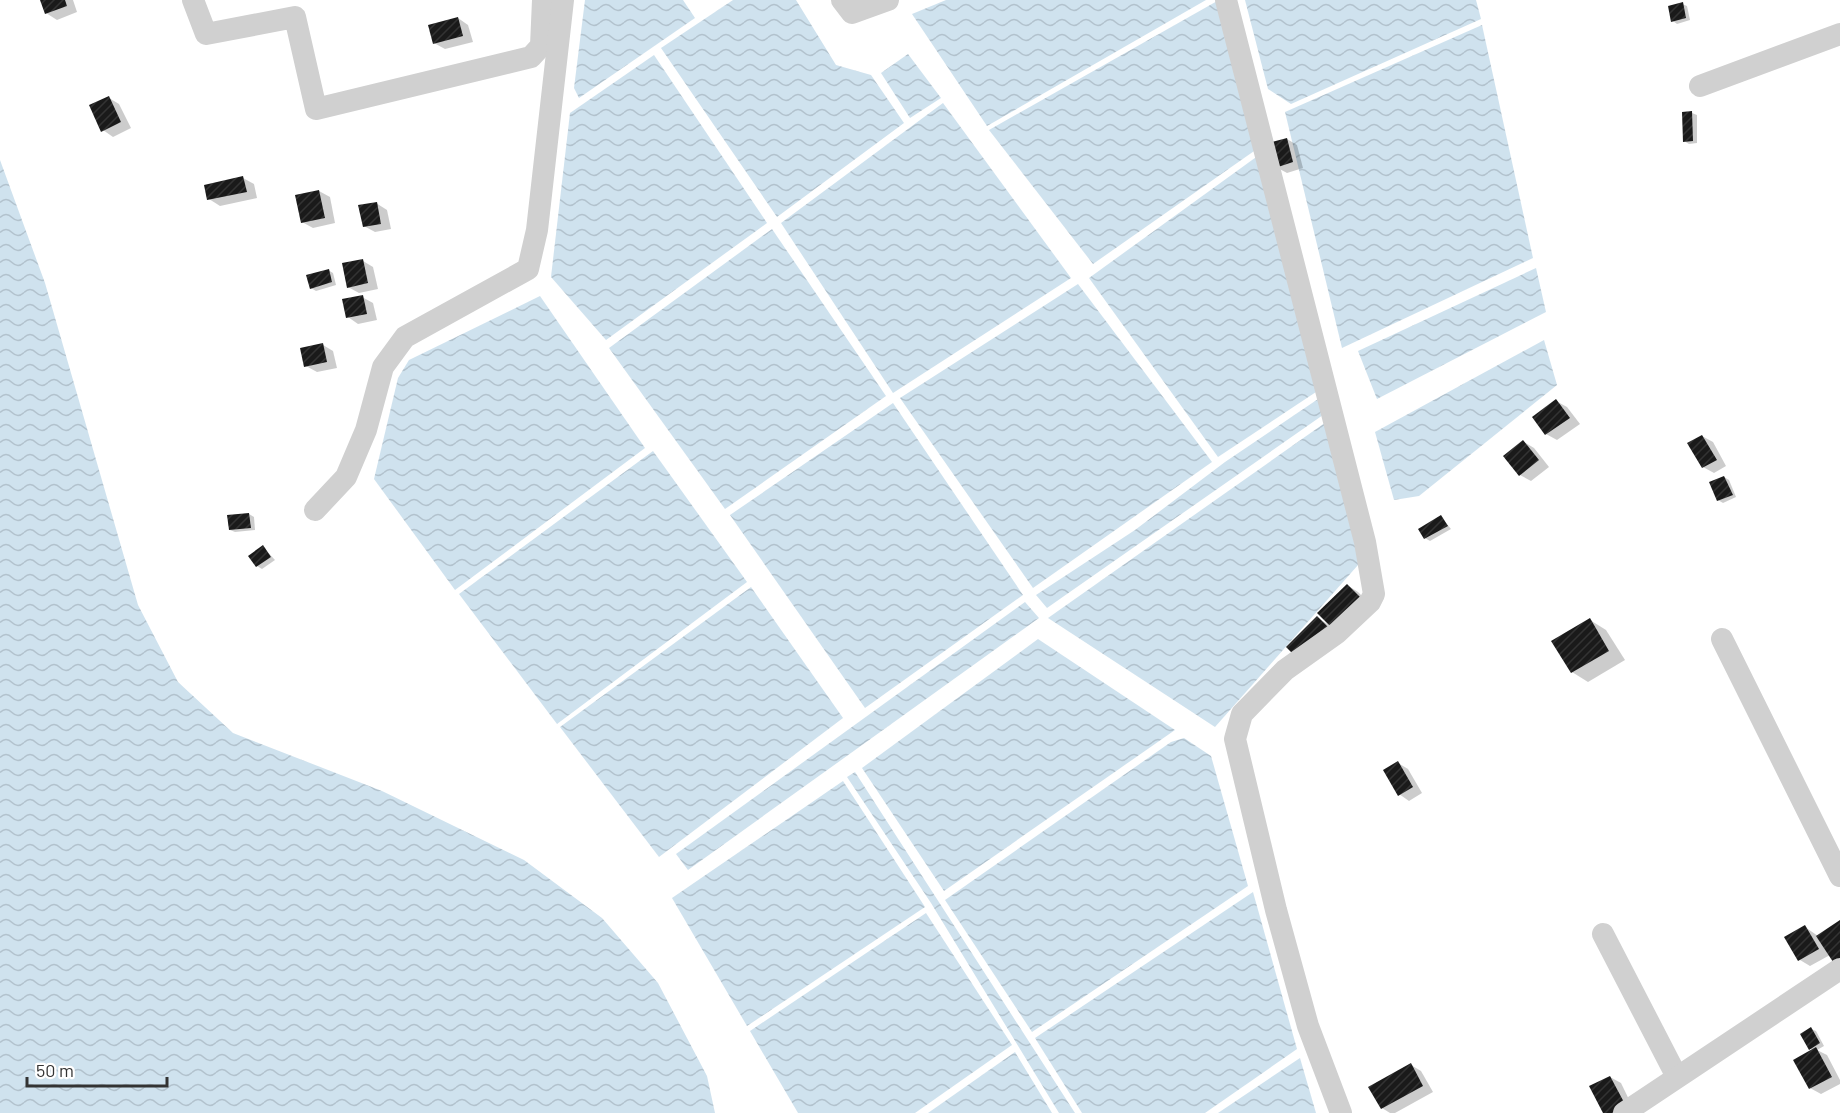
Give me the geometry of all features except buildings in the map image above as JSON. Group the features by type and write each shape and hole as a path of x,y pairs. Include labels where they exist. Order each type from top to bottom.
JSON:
{"street":[{"path":"193,0 206,33 295,17 316,109 531,57 541,46 543,0"},
{"path":"315,510 346,477 366,429 383,367 405,337 528,269 537,230 563,0"},
{"path":"842,0 852,13 888,0"},
{"path":"1226,0 1365,542 1374,594 1370,602 1337,633 1285,670 1242,714 1235,739 1276,910 1308,1026 1341,1113"},
{"path":"1700,86 1840,34"},
{"path":"1722,639 1840,876"},
{"path":"1603,934 1677,1077"},
{"path":"1624,1113 1840,969"}],"water":[{"path":"585,0 683,0 695,18 579,98 574,88"},
{"path":"733,0 796,0 836,65 871,75 904,123 777,217 661,48"},
{"path":"946,0 1206,0 987,126 912,14"},
{"path":"1219,0 1257,149 1093,264 989,130"},
{"path":"1245,0 1476,0 1481,19 1291,104 1268,89"},
{"path":"1482,25 1533,258 1342,348 1285,112"},
{"path":"908,54 941,98 910,118 881,73"},
{"path":"654,55 767,223 606,340 551,277 570,113"},
{"path":"943,103 1071,278 893,393 781,223"},
{"path":"1259,155 1316,392 1218,457 1089,278"},
{"path":"0,160 45,283 138,605 178,682 233,733 382,791 524,860 602,918 658,983 707,1076 715,1113 0,1113"},
{"path":"772,229 886,396 725,509 609,348"},
{"path":"1536,268 1546,312 1377,399 1358,351"},
{"path":"1078,284 1212,462 1033,588 900,398"},
{"path":"540,296 645,448 455,590 374,479 398,378 409,360"},
{"path":"1544,340 1557,385 1419,496 1394,500 1375,432"},
{"path":"1321,397 1323,415 1047,608 1036,595 1135,530 1225,462"},
{"path":"893,403 1023,595 865,708 730,515"},
{"path":"1329,420 1363,545 1358,565 1215,727 1048,618"},
{"path":"653,451 747,582 557,724 459,594"},
{"path":"751,587 843,718 659,857 560,727"},
{"path":"1025,602 1039,618 688,870 676,854"},
{"path":"1038,639 1175,730 944,891 862,768"},
{"path":"1184,738 1211,756 1248,886 1032,1032 945,900 1171,742"},
{"path":"855,772 1075,1113 1059,1113 931,903 847,777"},
{"path":"843,781 925,907 747,1026 672,898"},
{"path":"1253,892 1297,1049 1205,1113 1082,1113 1035,1038"},
{"path":"926,913 1012,1045 915,1113 798,1113 750,1031"},
{"path":"1015,1052 1052,1113 928,1113"},
{"path":"1300,1058 1316,1113 1218,1113"}]}
